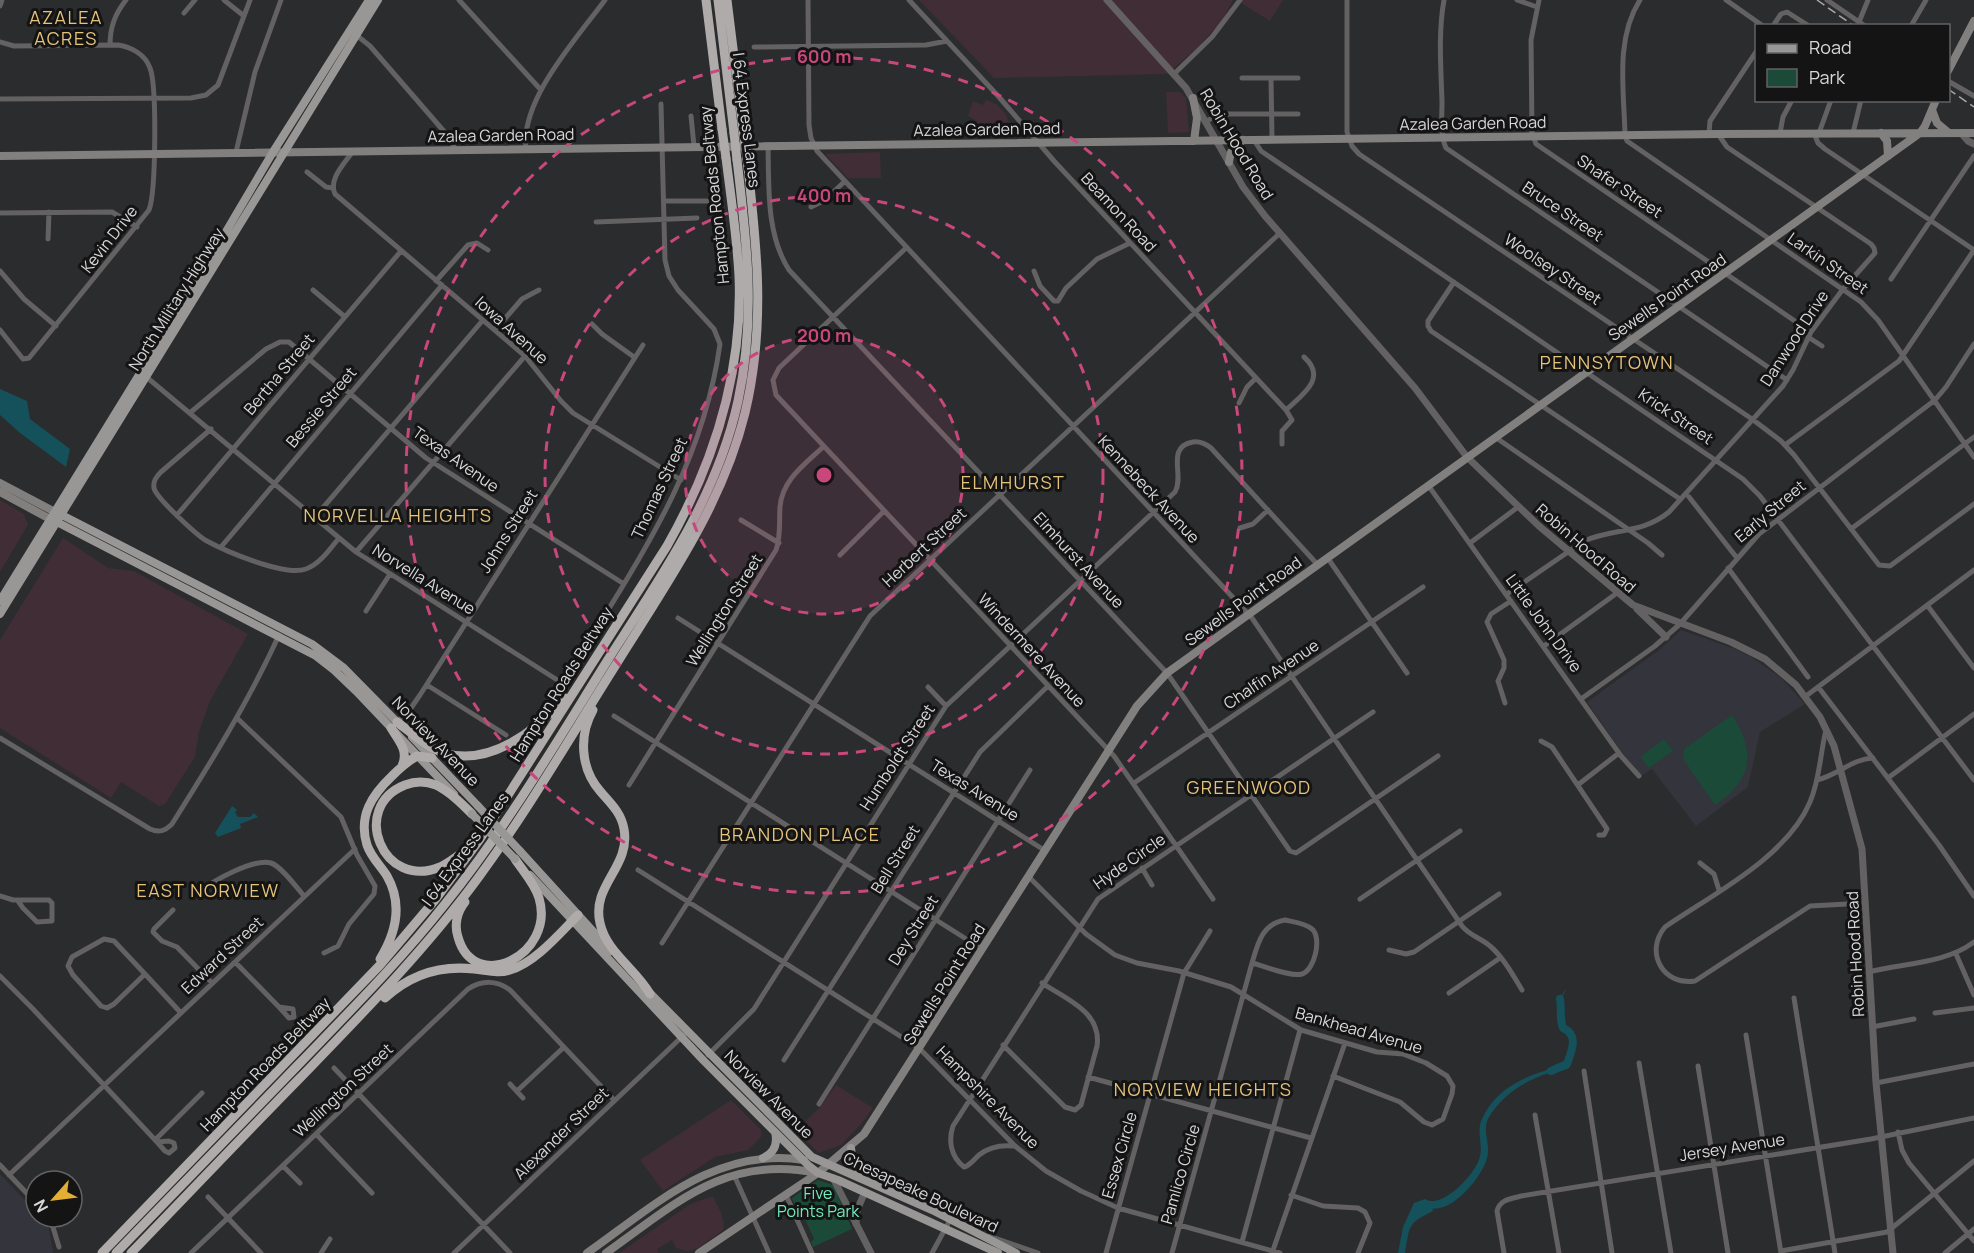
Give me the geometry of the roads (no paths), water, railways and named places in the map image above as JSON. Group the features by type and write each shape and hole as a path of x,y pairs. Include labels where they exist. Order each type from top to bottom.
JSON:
{"highway":[{"name":"Hampton Roads Beltway","path":"102,1253 367,979 435,900 480,839 583,678 680,524 700,483 724,414 736,345 739,298 737,256 706,0"},
{"name":"I 64 Express Lanes","path":"718,0 738,131"},
{"path":"517,855 537,891 541,912 539,930 525,952 512,961 494,965 479,962 470,956 460,944 456,929 458,915 478,878 599,691 700,528 723,481 744,417 755,358 759,315 758,265 738,131 727,0"},
{"name":"I 64 Express Lanes","path":"116,1253 367,993 447,902 507,819 684,540 707,494 724,450 738,401 746,353 749,268 742,159"},
{"path":"394,725 443,753 460,756 476,755 499,748 533,729 551,714 583,678"},
{"path":"599,691 586,725 583,752 595,786 621,817 626,839 623,858 602,892 600,923 611,946 643,981 650,994"},
{"path":"394,725 405,751 405,760 401,768"},
{"path":"367,979 393,934 396,913 391,885 366,844 364,818 373,795 401,768 417,756 432,758"},
{"path":"475,810 436,785 425,782 408,784 390,794 382,805 377,819 378,840 384,852 394,862 406,869 421,871 447,863 480,839"},
{"path":"131,1253 409,963 478,878"},
{"path":"323,1054 362,1021 393,990 409,979 451,968 498,972 511,970 534,957 575,918"}],"main road":[{"name":"North Military Highway","path":"143,374 285,152 353,33 369,0"},
{"name":"North Military Highway","path":"0,614 273,152 353,33 378,0"},
{"path":"1950,67 1974,21"},
{"path":"1193,98 1197,118 1194,141"},
{"name":"Sewells Point Road","path":"699,1253 714,1249 752,1218 829,1165 850,1148 871,1125 1137,706 1167,673 1494,436 1920,133 1935,102"},
{"path":"1932,110 1938,123 1951,133"},
{"name":"Azalea Garden Road","path":"0,156 1780,133 1974,134"},
{"path":"1881,133 1887,141 1888,156"},
{"path":"1229,162 1231,152 1243,140"},
{"name":"Norview Avenue","path":"0,483 56,517"},
{"name":"Norview Avenue","path":"0,492 56,517 280,632 312,644 333,658 394,725 417,756 475,810"},
{"name":"North Military Highway","path":"0,601 56,517"},
{"name":"Norview Avenue","path":"394,725 432,758 475,810 684,1035 806,1152 829,1165"},
{"name":"Norview Avenue","path":"575,918 650,994 684,1035"},
{"name":"Norview Avenue","path":"706,1057 774,1132 818,1173"},
{"path":"763,1158 774,1150 776,1140 774,1132"},
{"path":"850,1148 853,1164 859,1177"},
{"name":"Chesapeake Boulevard","path":"587,1253 686,1184 725,1166 763,1158 801,1159 829,1165 963,1226 996,1250"},
{"name":"Chesapeake Boulevard","path":"606,1253 692,1193 734,1174 762,1169 791,1169 818,1173 996,1250 1016,1253"},
{"path":"791,1169 796,1176 797,1188"},
{"path":"686,1184 692,1193"}],"street":[{"path":"0,6 2,0"},
{"path":"0,42 14,46 110,45 112,23 119,8 126,0"},
{"path":"184,13 195,0"},
{"path":"224,0 244,16"},
{"path":"0,99 180,98 200,96 211,92 218,85 250,0"},
{"path":"236,152 255,72 281,0"},
{"path":"459,0 541,90"},
{"path":"526,149 525,134 541,90 605,0"},
{"name":"Kennebeck Avenue","path":"808,0 809,124 814,145 821,157 1248,614 1459,922 1470,935 1488,944 1522,990"},
{"name":"Beamon Road","path":"909,0 1037,142 1286,410"},
{"name":"Robin Hood Road","path":"1107,0 1193,98 1243,187 1280,234 1422,397 1467,457 1518,507 1617,594 1633,605 1756,654 1786,676 1806,696 1827,729 1842,771 1862,849 1876,1083 1893,1253"},
{"path":"1174,74 1212,37 1240,0"},
{"path":"1347,0 1348,138"},
{"path":"1443,137 1441,38 1444,0"},
{"path":"1517,0 1538,3 1531,40 1532,136"},
{"path":"1625,135 1624,45 1630,17 1640,0"},
{"path":"1726,0 1760,24"},
{"path":"1827,0 1862,24 1868,0"},
{"path":"1912,24 1926,0"},
{"path":"1774,24 1781,14 1787,12 1806,24"},
{"path":"353,33 370,46 448,136 456,150"},
{"path":"754,47 926,45 947,41"},
{"name":"Kevin Drive","path":"0,330 15,350 24,359 28,359 137,227 152,203 154,154 152,75 146,61 134,50 110,45"},
{"path":"1708,134 1710,121 1755,54"},
{"path":"1242,78 1298,78"},
{"path":"1271,78 1272,140"},
{"path":"1950,82 1974,96"},
{"path":"1780,133 1781,120 1791,102"},
{"path":"1785,445 1899,361 1974,250 1822,147 1816,133 1830,102"},
{"path":"1853,133 1861,102"},
{"path":"661,104 664,218"},
{"path":"1206,121 1222,114 1298,114"},
{"path":"692,116 694,146"},
{"path":"1961,133 1974,144"},
{"path":"1718,134 1727,147 1816,207"},
{"name":"Larkin Street","path":"1625,135 1630,145 1870,310 1974,456"},
{"name":"Shafer Street","path":"1532,136 1539,147 1724,273 1821,346"},
{"name":"Bruce Street","path":"1443,137 1444,144 1449,151 1787,380"},
{"name":"Woolsey Street","path":"1348,138 1359,154 1752,419 1785,445 1879,565 1890,566 1974,504"},
{"name":"Krick Street","path":"1254,140 1261,151 1716,459 1752,487 1974,780"},
{"name":"Elmhurst Avenue","path":"768,145 774,232 779,251 789,270 1167,673 1289,850 1296,853 1375,799"},
{"path":"333,188 335,178 354,151"},
{"path":"1891,279 1974,156"},
{"name":"Iowa Avenue","path":"308,172 326,187 333,188 335,194 525,356 566,407 681,480"},
{"path":"811,207 825,200 844,182"},
{"path":"664,201 707,201"},
{"name":"Danwood Drive","path":"1507,594 1568,551 1591,538 1648,525 1662,518 1787,380 1809,335 1842,289 1875,253 1873,246 1816,207"},
{"path":"48,239 49,212"},
{"path":"0,213 112,212 137,227"},
{"name":"Thomas Street","path":"544,710 650,542 681,480 708,405 720,344 714,329 678,290 667,268 664,218"},
{"path":"596,222 697,218"},
{"name":"Herbert Street","path":"662,943 868,619 1280,234"},
{"path":"436,280 468,245 477,243 488,250"},
{"path":"1034,271 1040,286 1054,301 1059,301 1066,288 1097,259 1130,243"},
{"path":"833,317 906,248"},
{"name":"Bertha Street","path":"177,515 401,251"},
{"path":"0,271 24,299 57,326"},
{"path":"1454,282 1427,323 1431,331 1680,499"},
{"name":"Bessie Street","path":"221,547 442,285"},
{"path":"313,290 345,317"},
{"path":"495,330 522,299 539,290"},
{"name":"Windermere Avenue","path":"833,317 781,366 774,380 774,390 779,398 1047,686 1109,749 1214,899"},
{"path":"315,517 483,320"},
{"path":"592,324 634,357"},
{"name":"Texas Avenue","path":"191,412 270,346 284,342 292,345 433,462 624,584"},
{"name":"Early Street","path":"1581,699 1666,637 1759,534 1935,400 1974,344"},
{"name":"Johns Street","path":"394,725 411,708 427,684 643,345"},
{"path":"356,552 525,356"},
{"path":"1282,444 1282,431 1292,420 1286,410 1304,393 1314,378 1314,369 1304,357"},
{"name":"Norvella Avenue","path":"143,374 356,552 562,683"},
{"path":"1239,403 1247,387 1256,378"},
{"path":"211,429 155,479 154,486 158,495 195,533 221,547 278,569 298,571 316,563 339,538"},
{"path":"1494,436 1662,555"},
{"path":"1851,529 1974,437"},
{"name":"Humboldt Street","path":"706,1057 747,1017 946,706 1177,488 1179,479 1176,456 1185,445 1194,442 1207,445 1268,510"},
{"name":"Wellington Street","path":"629,785 764,573 778,543 780,503 786,485 824,447"},
{"name":"Little John Drive","path":"1428,485 1619,753 1639,776"},
{"path":"1689,497 1737,558"},
{"path":"1470,543 1518,507"},
{"path":"1240,528 1253,524 1268,510 1317,564"},
{"path":"840,555 884,512"},
{"path":"741,520 778,543"},
{"path":"1327,557 1407,673"},
{"path":"1728,568 1808,677"},
{"path":"1806,696 1974,570"},
{"path":"366,611 390,574"},
{"name":"Chalfin Avenue","path":"1134,783 1423,587"},
{"path":"1544,646 1617,594"},
{"path":"1505,703 1498,681 1504,668 1504,660 1487,622 1491,614 1511,601"},
{"path":"1633,605 1666,637"},
{"path":"1927,605 1974,668"},
{"name":"Texas Avenue","path":"678,618 1044,850"},
{"path":"0,738 150,829 164,830 172,824 237,718 280,632"},
{"path":"427,684 506,735"},
{"name":"Bell Street","path":"784,1060 890,891 988,742 1047,686"},
{"path":"928,687 946,706"},
{"path":"1819,688 1953,864 1974,896"},
{"name":"Hyde Circle","path":"1015,1146 988,1149 969,1166 962,1166 954,1155 950,1138 954,1124 1042,983 1098,899 1333,737 1373,712"},
{"path":"1888,778 1974,714"},
{"path":"614,716 982,949"},
{"path":"237,718 334,808 346,825 355,849 375,886 375,892 349,924 338,946 324,953"},
{"path":"1827,729 1817,780 1809,804 1783,843 1764,860 1665,927 1658,937 1655,948 1657,960 1663,971 1675,979 1689,982 1700,980 1810,906 1866,903"},
{"path":"1541,741 1552,747 1607,828 1606,834 1599,835"},
{"path":"1579,784 1619,753"},
{"path":"1375,799 1438,756"},
{"path":"1817,780 1842,771 1855,761 1873,758"},
{"name":"Dey Street","path":"819,1104 1030,770"},
{"path":"1360,898 1460,831"},
{"name":"Edward Street","path":"9,1175 355,849"},
{"path":"202,891 218,879 251,865 265,862 276,866 304,896"},
{"path":"1700,863 1714,874 1719,890"},
{"path":"1142,868 1152,885"},
{"name":"Hampshire Avenue","path":"638,870 920,1048 1015,1146 1046,1171 1090,1196 1118,1208 1280,1253"},
{"name":"Bankhead Avenue","path":"1028,876 1079,927 1105,949 1126,959 1220,983 1244,993 1283,1021 1300,1030 1377,1052 1403,1054 1418,1059 1450,1079 1453,1086 1443,1119 1432,1125 1424,1122 1400,1102 1333,1077"},
{"path":"1389,950 1406,954 1414,952 1499,894"},
{"path":"0,896 18,901 49,900 52,903 52,921 37,922 18,901"},
{"path":"173,910 153,932 162,941 177,948 212,983"},
{"name":"Pamlico Circle","path":"1172,1253 1179,1225 1212,1110 1252,963 1259,938 1276,922 1286,920 1310,927 1316,934 1318,942 1312,964 1305,973 1290,974 1252,963"},
{"name":"Essex Circle","path":"1106,1253 1184,973 1210,931"},
{"path":"145,974 114,1004 104,1008 73,975 69,963 72,957 101,940 114,941 181,1012"},
{"path":"1869,972 1956,954 1974,942"},
{"path":"1956,954 1974,994"},
{"path":"1449,993 1500,958"},
{"path":"235,962 279,1007"},
{"path":"0,976 156,1141 202,1093"},
{"name":"Wellington Street","path":"191,1253 473,986 484,982 506,987 614,1100"},
{"path":"1003,1045 1068,1109 1075,1110 1081,1105 1097,1043 1097,1030 1084,1011 1042,983"},
{"path":"1794,998 1835,1253"},
{"path":"1935,1013 1974,1008"},
{"path":"1872,1027 1914,1019"},
{"path":"1242,1242 1300,1030"},
{"name":"Alexander Street","path":"454,1253 684,1035"},
{"path":"1746,1035 1781,1252 1891,1230 1974,1161"},
{"path":"1272,1252 1345,1043"},
{"path":"517,1091 564,1047"},
{"path":"1640,1063 1671,1253"},
{"path":"1876,1083 1974,1064"},
{"path":"1698,1066 1728,1253"},
{"path":"334,1068 510,1253"},
{"path":"1584,1071 1612,1253"},
{"path":"1088,1077 1311,1138"},
{"path":"510,1084 523,1098"},
{"path":"1535,1115 1558,1253"},
{"name":"Jersey Avenue","path":"1504,1253 1497,1208 1504,1201 1548,1191 1766,1156 1974,1118"},
{"path":"1898,1132 1905,1156 1974,1241"},
{"path":"316,1134 372,1193"},
{"path":"0,1164 24,1191"},
{"path":"283,1166 300,1183"},
{"path":"734,1174 769,1253"},
{"path":"833,1178 871,1253"},
{"path":"856,1224 856,1210 865,1192"},
{"path":"786,1195 812,1253"},
{"path":"1291,1195 1323,1206 1358,1208 1365,1212 1370,1223 1358,1253"},
{"path":"208,1197 261,1253"},
{"path":"932,1253 950,1220"},
{"path":"963,1226 1038,1253"},
{"path":"54,1229 59,1247"},
{"path":"1945,1253 1974,1229"},
{"path":"321,1253 330,1239"}],"water":[{"path":"0,389 27,401 30,419 70,449 66,467 0,415"},
{"path":"232,806 237,810 235,812 238,817 250,817 254,813 258,817 240,824 241,828 218,837 215,833"},
{"path":"1567,989 1562,997 1560,1010 1563,1024 1572,1029 1573,1032 1572,1059 1569,1068 1527,1082 1499,1103 1487,1121 1487,1160 1478,1176 1459,1198 1443,1207 1432,1209 1433,1211 1418,1219 1409,1231 1405,1253 1398,1253 1403,1227 1414,1203 1425,1199 1432,1201 1449,1195 1473,1171 1480,1156 1480,1124 1492,1102 1514,1084 1570,1060 1572,1031 1561,1026 1558,1011 1561,996"}],"waterway":[{"path":"1551,1071 1567,1064 1573,1043 1571,1035 1563,1028 1560,999"}],"railway":[{"path":"1817,0 1851,24"},
{"path":"1950,90 1974,107"}],"district":[{"name":"AZALEA ACRES","path":"66,28"},
{"name":"PENNSYTOWN","path":"1607,363"},
{"name":"ELMHURST","path":"1013,483"},
{"name":"NORVELLA HEIGHTS","path":"398,516"},
{"name":"GREENWOOD","path":"1249,788"},
{"name":"BRANDON PLACE","path":"800,835"},
{"name":"EAST NORVIEW","path":"208,891"},
{"name":"NORVIEW HEIGHTS","path":"1203,1090"}],"park label":[{"name":"Five Points Park","path":"818,1202"}]}
